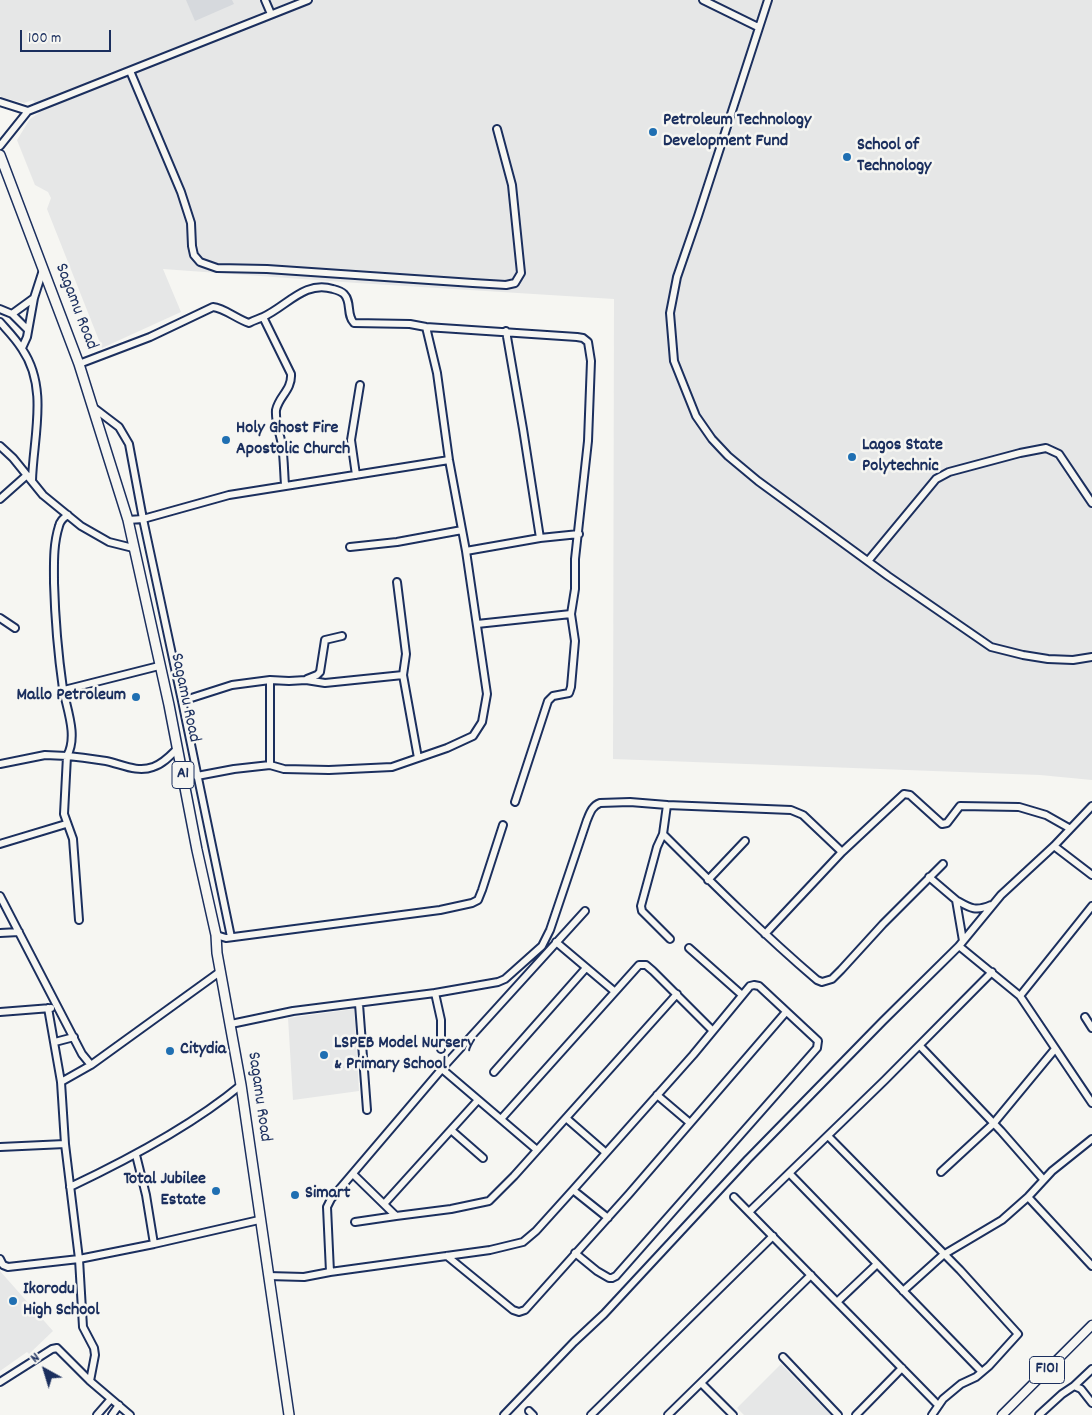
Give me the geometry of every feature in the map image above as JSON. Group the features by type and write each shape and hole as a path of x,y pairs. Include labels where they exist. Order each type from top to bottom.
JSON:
{"highway":[{"name":"Sagamu Road","path":"0,155 79,364 128,520 178,748 197,850 216,935 241,1085 259,1220 289,1415"}],"main road":[{"name":"F101","path":"1002,1415 1092,1325"}],"street":[{"path":"265,0 271,14"},
{"path":"0,146 28,111 308,0"},
{"path":"703,0 758,27"},
{"path":"768,0 677,277 670,313 674,361 696,416 712,439 728,456 758,481 956,624 991,647 1048,659 1073,660 1092,657"},
{"path":"130,72 181,192 191,223 194,255 200,262 217,268 267,269 506,285 515,283 521,273 512,186 497,129"},
{"path":"0,102 28,111"},
{"path":"22,348 28,330 34,298 44,270"},
{"path":"79,364 150,337 213,307 249,323 264,317 311,288 324,286 344,294 347,299 349,315 354,323 410,324 426,327 577,336 588,342 591,361 588,441 575,559 575,589 571,614 575,641 571,690 566,694 553,696 548,701 515,802"},
{"path":"12,314 34,298"},
{"path":"0,309 12,314 28,330"},
{"path":"264,317 291,374 289,388 279,402 276,415 282,445 285,485"},
{"path":"0,322 22,348 33,373 38,394 32,481"},
{"path":"183,772 197,776 270,765 284,769 345,770 392,767 468,739 478,731 482,722 487,694 466,551 449,460 437,373 426,327"},
{"path":"506,331 540,538"},
{"path":"356,475 351,440 360,386"},
{"path":"94,408 119,427 129,444 142,519 231,937"},
{"path":"0,446 13,458 43,495 81,526 109,542 133,548"},
{"path":"868,561 936,479 949,472 1020,453 1046,448 1059,454 1092,503"},
{"path":"128,520 142,519 229,495 449,460"},
{"path":"0,499 27,476"},
{"path":"68,514 59,525 54,551 56,622 64,690 72,736 71,749 67,756 64,808 66,824 73,839 80,920"},
{"path":"350,548 462,530"},
{"path":"466,551 540,538 579,534"},
{"path":"397,582 406,654 403,674 418,758"},
{"path":"477,624 571,614"},
{"path":"0,618 15,628"},
{"path":"306,680 320,672 325,640 342,636"},
{"path":"64,690 159,666"},
{"path":"182,701 223,686 270,680 306,680 325,683 403,674"},
{"path":"270,680 270,765"},
{"path":"0,764 45,755 108,762 123,767 148,768 155,767 170,757 178,748"},
{"path":"765,934 842,852 904,794 910,795 942,824 947,823 960,806 1000,805 1019,806 1046,815 1069,828"},
{"path":"230,1024 293,1011 435,994 505,979 529,960 542,946 550,930 587,820 596,805 630,802 791,810 798,812 842,852"},
{"path":"667,805 663,834 657,847 641,906 642,910 670,939"},
{"path":"504,1415 574,1342 604,1314 748,1159 961,944 993,904 1019,877 1054,846 1069,828 1092,806"},
{"path":"0,844 66,824"},
{"path":"216,935 226,938 440,910 472,903 478,900 503,826"},
{"path":"663,834 765,934 817,980 827,982 841,970 943,864"},
{"path":"708,880 745,841"},
{"path":"1054,846 1092,875"},
{"path":"929,877 956,900 974,909 982,909 993,904"},
{"path":"0,896 82,1054 91,1065"},
{"path":"956,900 961,944 1020,996 1092,1103"},
{"path":"1020,996 1092,906"},
{"path":"330,1272 327,1207 331,1199 442,1069 585,911"},
{"path":"0,934 19,932"},
{"path":"556,942 614,992"},
{"path":"689,948 742,995"},
{"path":"501,1119 614,992 642,964 646,965 677,994 713,1031"},
{"path":"494,1072 586,968"},
{"path":"61,1082 91,1065 221,971"},
{"path":"749,1212 920,1046 992,972"},
{"path":"268,1276 304,1277 490,1250 523,1242 573,1190 713,1031 750,986 759,986 819,1045 616,1276 612,1278 606,1276 575,1254"},
{"path":"435,994 441,1020 441,1049"},
{"path":"354,1222 451,1209 489,1201 677,994"},
{"path":"359,1004 367,1110"},
{"path":"0,1012 58,1007"},
{"path":"48,1008 61,1082 65,1144 80,1259 83,1327 94,1348 94,1364 90,1381"},
{"path":"448,1256 506,1305 518,1312 525,1310 608,1218 786,1012"},
{"path":"1085,1016 1092,1028"},
{"path":"55,1042 74,1037"},
{"path":"920,1046 1043,1179"},
{"path":"941,1172 993,1124 1056,1049"},
{"path":"442,1069 537,1150"},
{"path":"70,1187 136,1155 220,1102 241,1085"},
{"path":"656,1095 690,1122"},
{"path":"384,1204 478,1100"},
{"path":"566,1118 605,1152"},
{"path":"451,1130 483,1158"},
{"path":"828,1136 1002,1315 1018,1334 989,1366 976,1377 961,1384 938,1405 932,1415"},
{"path":"903,1291 943,1255 1002,1220 1028,1197 1043,1179 1092,1139"},
{"path":"0,1147 65,1144"},
{"path":"136,1155 146,1195 154,1244"},
{"path":"353,1174 396,1216"},
{"path":"790,1174 981,1371"},
{"path":"573,1190 608,1218"},
{"path":"734,1197 938,1405"},
{"path":"1028,1197 1092,1266"},
{"path":"0,1259 3,1265 8,1267 80,1259 259,1220"},
{"path":"591,1415 772,1236"},
{"path":"837,1302 877,1264"},
{"path":"668,1415 811,1275"},
{"path":"0,1382 52,1349 57,1348 90,1381 130,1415"},
{"path":"782,1357 838,1415"},
{"path":"856,1415 902,1368"},
{"path":"1039,1415 1092,1369"},
{"path":"701,1383 733,1415"},
{"path":"1074,1386 1081,1389 1092,1403"},
{"path":"97,1415 110,1399"},
{"path":"112,1415 119,1405"}],"shaded area":[{"name":"Lagos State Polytechnic","path":"0,0 1092,0 1092,780 1040,775 613,759 614,299 163,269 181,312 102,348 47,209 51,198 48,192 35,185 17,140 30,119 39,113 33,100 24,103 1,97 0,95"},
{"path":"186,0 232,0 234,4 195,21"},
{"name":"LSPEB Model Nursery & Primary School","path":"354,1009 359,1091 293,1100 288,1018"},
{"name":"Ikorodu High School","path":"0,1271 53,1331 29,1354 27,1352 0,1371"},
{"path":"781,1364 831,1415 744,1415 737,1408"}],"place":[{"name":"Petroleum Technology Development Fund","path":"653,132"},
{"name":"School of Technology","path":"847,157"},
{"name":"Holy Ghost Fire Apostolic Church","path":"226,440"},
{"name":"Lagos State Polytechnic","path":"852,457"},
{"name":"Mallo Petroleum","path":"136,697"},
{"name":"Citydia","path":"170,1051"},
{"name":"LSPEB Model Nursery & Primary School","path":"324,1055"},
{"name":"Total Jubilee Estate","path":"216,1191"},
{"name":"Simart","path":"295,1195"},
{"name":"Ikorodu High School","path":"13,1301"}]}
